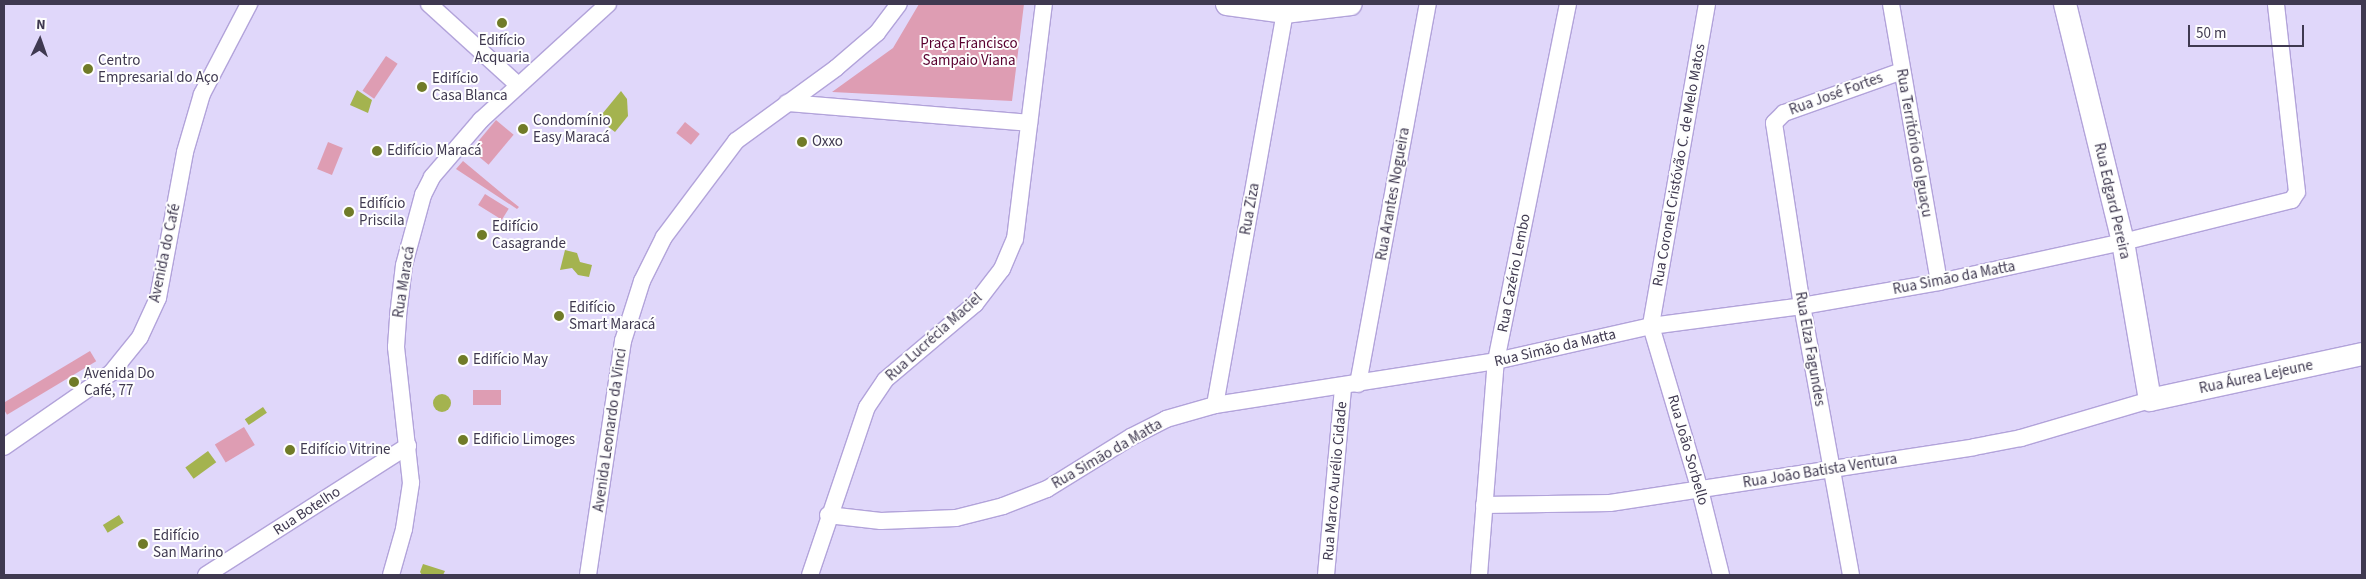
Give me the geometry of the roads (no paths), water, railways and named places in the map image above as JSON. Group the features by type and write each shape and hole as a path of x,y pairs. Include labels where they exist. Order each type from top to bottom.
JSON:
{"street":[{"name":"Avenida do Café","path":"4,447 111,373 140,337 158,298 184,152 202,94 249,4"},
{"path":"429,4 518,85"},
{"name":"Rua Maracá","path":"391,575 404,529 411,483 396,347 404,265 417,214 432,178 481,120 608,4"},
{"name":"Avenida Leonardo da Vinci","path":"588,575 622,341 642,281 664,237 712,170 736,141 877,33 899,4"},
{"name":"Rua Lucrécia Maciel","path":"810,575 828,515 867,407 885,380 975,304 1002,268 1015,239 1022,205 1029,123 1044,4"},
{"path":"1227,4 1285,12 1351,4"},
{"name":"Rua Arantes Nogueira","path":"1351,385 1428,4"},
{"name":"Rua Cazério Lembo","path":"1479,575 1496,362 1568,4"},
{"name":"Rua Coronel Cristóvão C. de Melo Matos","path":"1652,326 1707,4"},
{"name":"Rua Território do Iguaçu","path":"1891,4 1939,282"},
{"name":"Rua Edgard Pereira","path":"2064,4 2124,242 2150,400"},
{"name":"Rua Simão da Matta","path":"828,515 881,521 956,518 1003,506 1047,489 1131,437 1158,424 1216,405 1496,362 1652,326 1802,306 1939,282 2124,242 2292,200 2296,196 2276,4"},
{"name":"Rua Ziza","path":"1216,405 1285,12"},
{"name":"Rua José Fortes","path":"1774,123 1784,113 1902,71"},
{"path":"788,103 1029,123"},
{"name":"Rua Elza Fagundes","path":"1774,123 1802,306 1851,575"},
{"name":"Rua João Sorbello","path":"1652,326 1700,490 1720,575"},
{"name":"Rua Áurea Lejeune","path":"2150,400 2362,354"},
{"name":"Rua Marco Aurélio Cidade","path":"1326,575 1351,385"},
{"name":"Rua João Batista Ventura","path":"1484,505 1582,506 1700,490 2012,440 2150,400"},
{"name":"Rua Botelho","path":"206,575 408,446"}],"place":[{"name":"Edifício Acquaria","path":"502,23"},
{"name":"Centro Empresarial do Aço","path":"88,69"},
{"name":"Edifício Casa Blanca","path":"422,87"},
{"name":"Condomínio Easy Maracá","path":"523,129"},
{"name":"Oxxo","path":"802,142"},
{"name":"Edifício Maracá","path":"377,151"},
{"name":"Edifício Priscila","path":"349,212"},
{"name":"Edifício Casagrande","path":"482,235"},
{"name":"Edifício Smart Maracá","path":"559,316"},
{"name":"Edifício May","path":"463,360"},
{"name":"Avenida Do Café, 77","path":"74,382"},
{"name":"Edificio Limoges","path":"463,440"},
{"name":"Edifício Vitrine","path":"290,450"},
{"name":"Edifício San Marino","path":"143,544"}],"park label":[{"name":"Praça Francisco Sampaio Viana","path":"969,52"}]}
